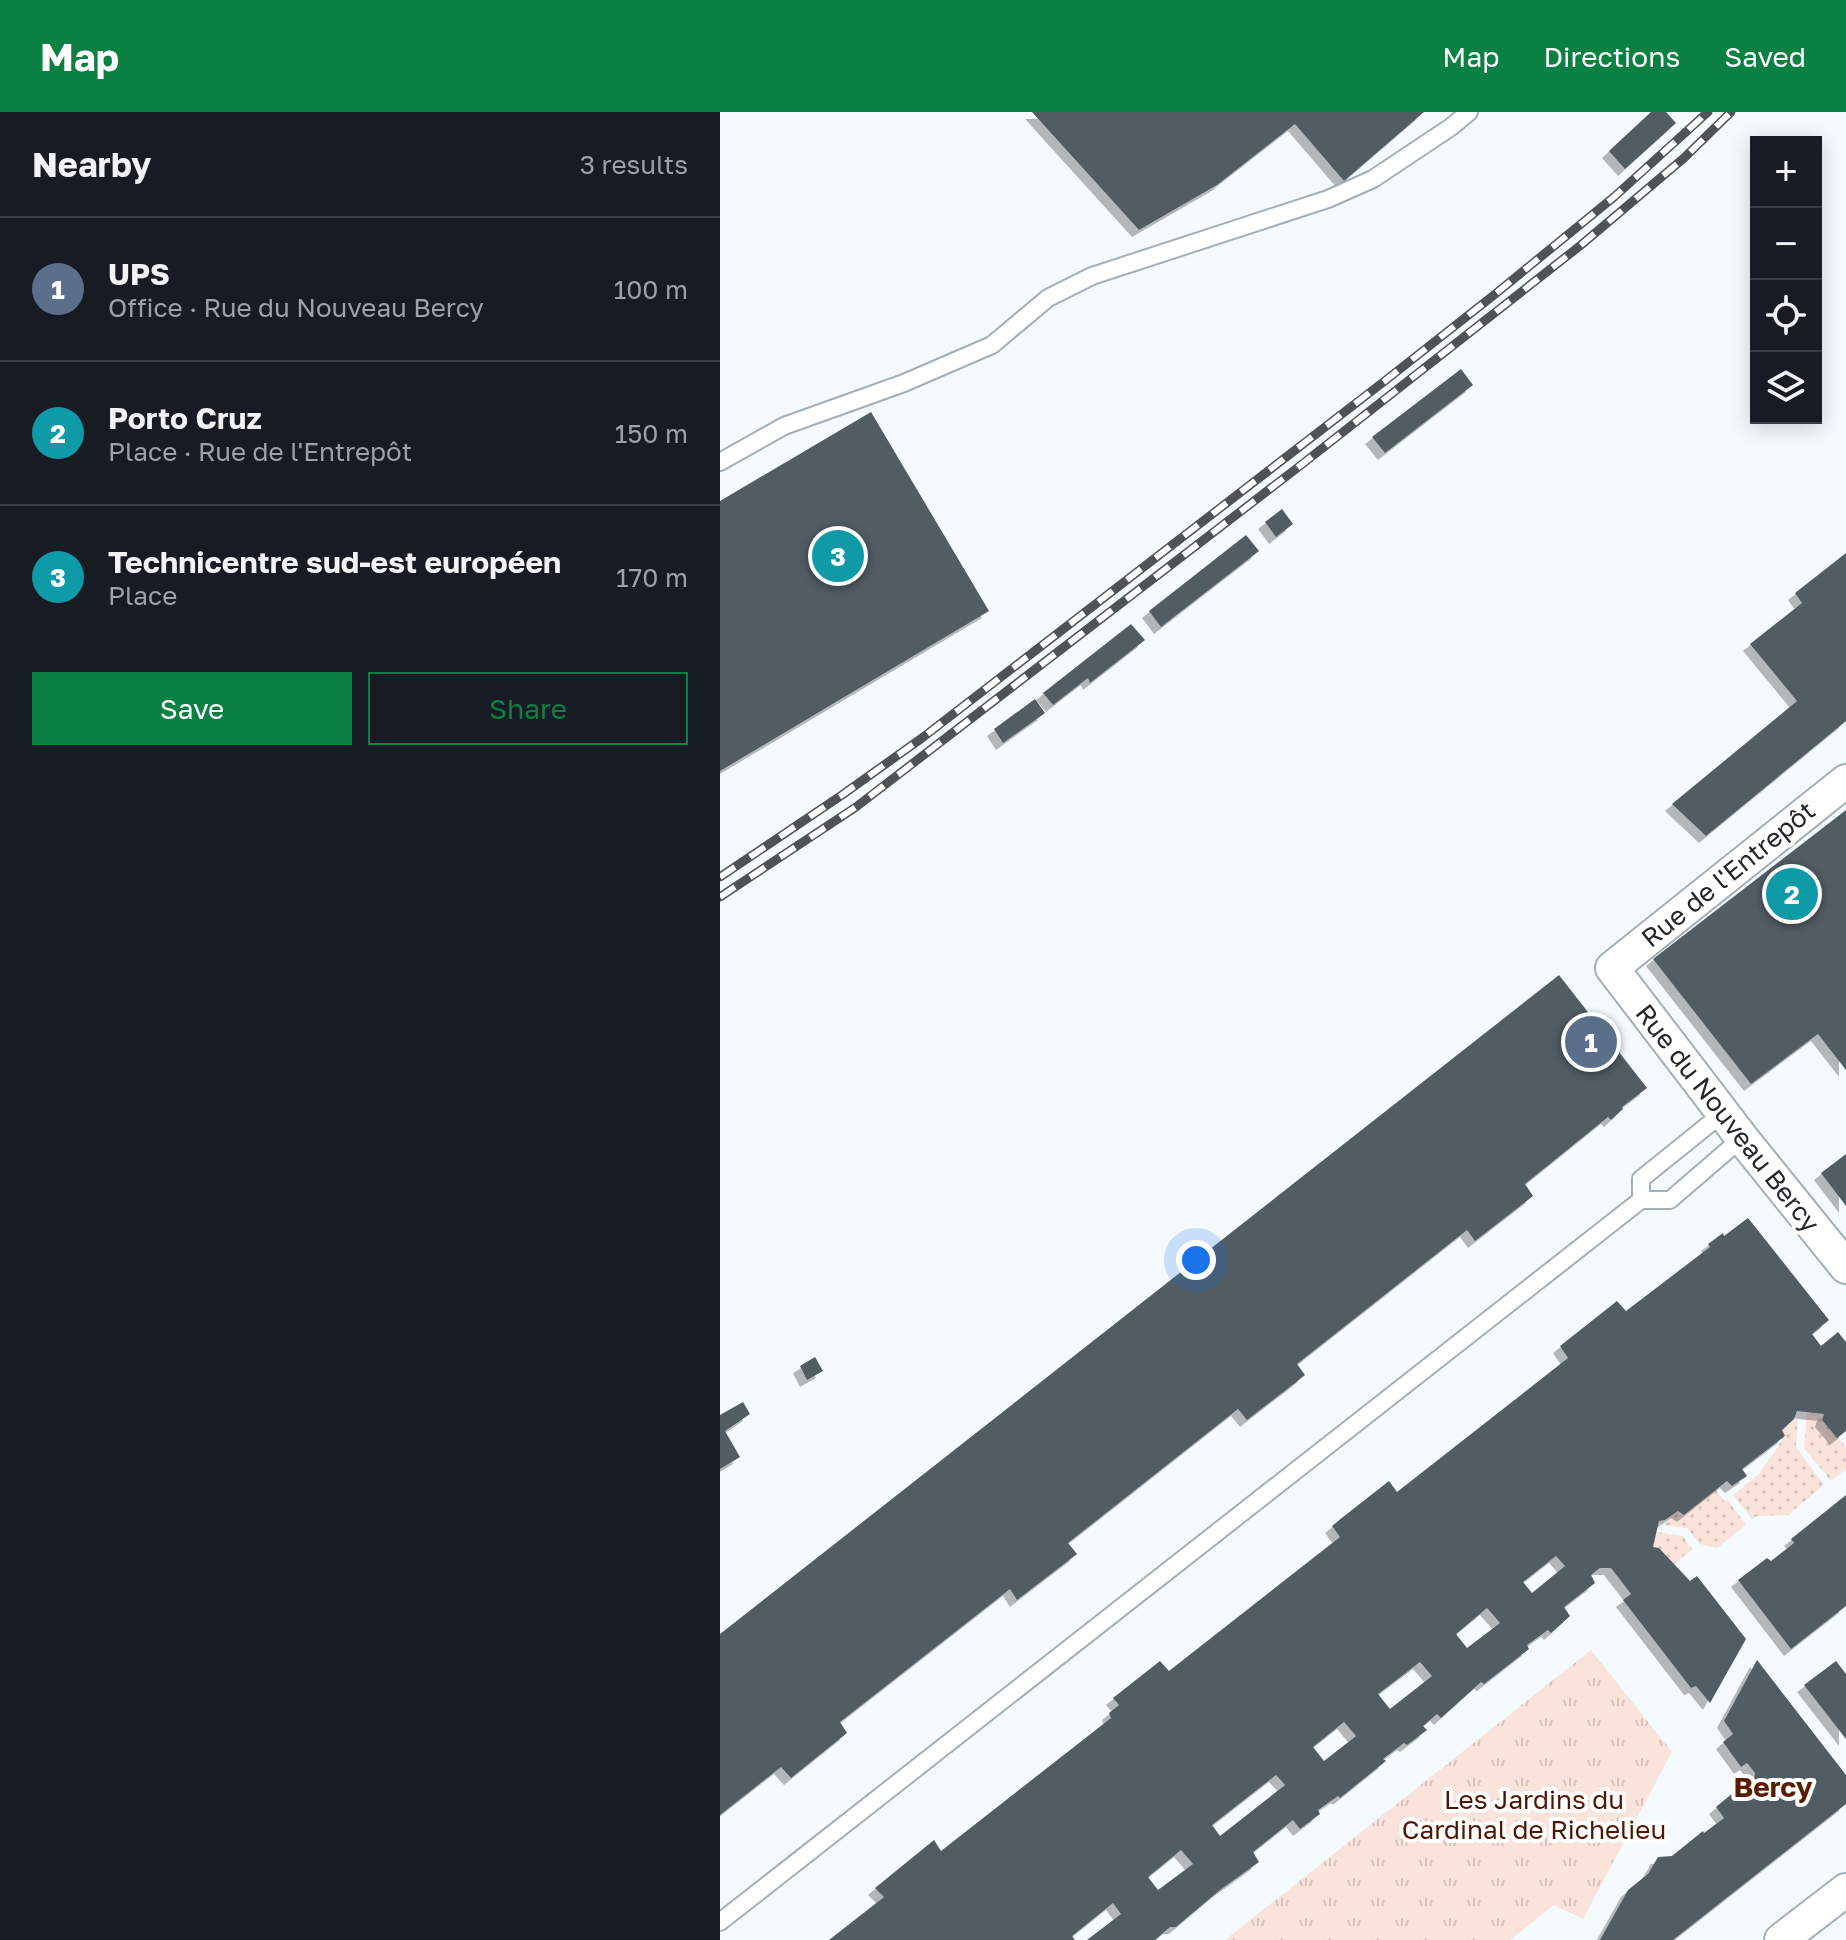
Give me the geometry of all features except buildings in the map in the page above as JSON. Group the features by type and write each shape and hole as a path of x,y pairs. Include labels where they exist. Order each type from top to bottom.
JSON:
{"street":[{"name":"Rue de l'Entrepôt","path":"1612,968 1846,781"},
{"name":"Rue du Nouveau Bercy","path":"1612,968 1846,1267"},
{"path":"1781,1940 1846,1890"}],"lane":[{"path":"720,462 784,426 904,383 992,345 1048,298 1092,276 1328,199 1373,179 1469,112"},
{"path":"1641,1200 1641,1179 1723,1113"},
{"path":"720,1922 1641,1200 1670,1200 1742,1138"}],"green space":[{"path":"1807,1412 1824,1414 1823,1420 1846,1447 1846,1469 1831,1481 1804,1448"},
{"path":"1798,1419 1796,1447 1824,1485 1788,1515 1757,1516 1752,1519 1733,1495 1759,1474 1785,1436 1782,1430"},
{"path":"1716,1490 1725,1502 1728,1500 1746,1525 1717,1548 1700,1544 1687,1528 1664,1525 1680,1509"},
{"path":"1656,1532 1683,1536 1692,1549 1673,1565 1659,1548 1653,1547"},
{"name":"Les Jardins du Cardinal de Richelieu","path":"1591,1650 1672,1752 1583,1919 1554,1905 1510,1940 1225,1940"}],"railway":[{"path":"720,877 922,738 1386,380 1614,197 1708,112"},
{"path":"720,897 856,807 1301,465 1581,245 1684,158 1731,112"}],"place":[{"name":"Technicentre sud-est européen","path":"838,556"},
{"name":"Porto Cruz","path":"1792,894"},
{"name":"UPS","path":"1591,1042"}],"district":[{"name":"Bercy","path":"1773,1786"}]}
